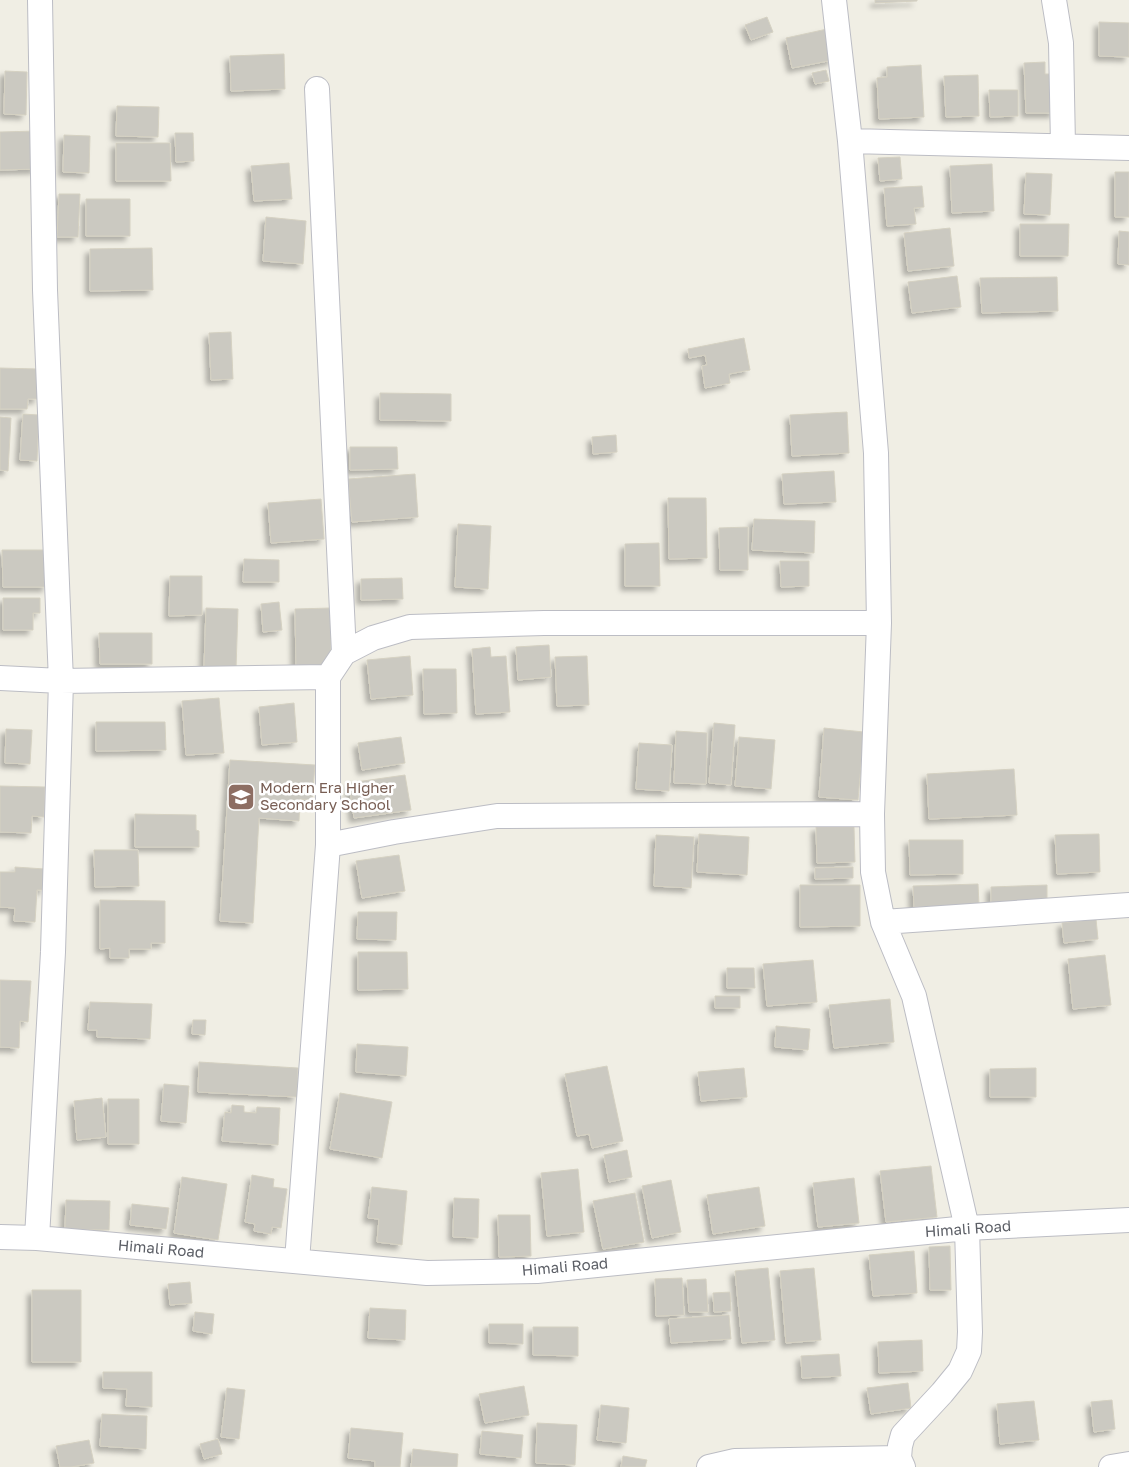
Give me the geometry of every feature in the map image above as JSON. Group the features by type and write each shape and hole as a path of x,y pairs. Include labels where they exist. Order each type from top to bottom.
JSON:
{"street":[{"path":"37,1238 52,952 61,681 45,290 40,0"},
{"path":"709,1467 735,1461 901,1463 900,1446 903,1435 960,1371 969,1350 966,1228 914,996 883,922 873,872 872,814 879,623 876,453 850,142 834,0"},
{"path":"1054,0 1061,43 1063,146"},
{"path":"317,89 344,653"},
{"path":"850,142 1129,148"},
{"path":"297,1261 328,845 328,678 344,653 373,638 410,627 544,623 879,623"},
{"path":"0,678 61,681 328,678"},
{"path":"328,845 394,832 497,816 872,814"},
{"path":"883,922 1129,905"},
{"name":"Himali Road","path":"0,1237 37,1238 427,1273 537,1271 966,1228 1129,1220"}],"building":[{"path":"875,0 917,0 917,1 875,3"},
{"path":"767,17 773,32 751,40 745,25"},
{"path":"1099,22 1129,23 1129,57 1099,56"},
{"path":"827,29 833,60 792,68 786,38"},
{"path":"284,54 285,89 231,91 230,56"},
{"path":"1045,62 1045,74 1053,74 1055,113 1026,113 1024,63"},
{"path":"921,65 924,117 879,119 877,78 887,77 887,67"},
{"path":"826,70 829,81 815,84 812,73"},
{"path":"5,71 27,72 26,115 4,114"},
{"path":"978,75 979,116 946,117 944,76"},
{"path":"989,90 1018,90 1018,116 990,117"},
{"path":"117,106 159,107 158,137 116,136"},
{"path":"36,131 37,169 0,170 0,132"},
{"path":"175,133 193,133 194,161 176,162"},
{"path":"64,135 90,136 89,173 63,172"},
{"path":"116,143 170,143 171,181 116,181"},
{"path":"900,157 902,179 880,181 878,158"},
{"path":"289,163 292,199 254,201 251,166"},
{"path":"992,164 994,211 952,213 950,166"},
{"path":"1115,172 1129,172 1129,217 1115,217"},
{"path":"1026,173 1052,174 1050,215 1024,214"},
{"path":"922,186 924,207 914,208 916,224 887,226 884,188"},
{"path":"59,194 80,194 78,237 57,237"},
{"path":"86,199 130,199 130,236 86,236"},
{"path":"266,217 306,221 303,264 263,261"},
{"path":"1020,224 1069,224 1068,256 1020,256"},
{"path":"950,228 954,266 908,271 904,233"},
{"path":"1119,231 1129,232 1129,265 1118,264"},
{"path":"152,248 153,290 90,291 90,249"},
{"path":"957,276 961,307 912,313 908,282"},
{"path":"1057,277 1058,311 982,313 980,278"},
{"path":"231,332 233,379 211,380 209,333"},
{"path":"744,338 750,370 729,374 730,383 705,388 702,366 707,365 705,355 689,358 688,349"},
{"path":"0,368 38,369 38,399 28,399 27,409 0,409"},
{"path":"380,393 451,394 451,421 380,420"},
{"path":"847,412 849,453 792,456 790,415"},
{"path":"23,414 39,415 37,461 20,460"},
{"path":"0,417 11,418 8,471 0,470"},
{"path":"616,435 617,452 593,454 592,437"},
{"path":"350,447 397,447 398,469 350,470"},
{"path":"834,471 836,502 784,504 782,474"},
{"path":"415,474 418,517 352,522 348,479"},
{"path":"668,498 706,498 707,558 669,559"},
{"path":"321,499 324,539 271,543 268,503"},
{"path":"754,519 815,521 814,553 752,550"},
{"path":"458,524 491,526 488,589 455,587"},
{"path":"748,527 748,570 720,570 719,528"},
{"path":"659,543 660,586 625,586 625,544"},
{"path":"2,550 46,550 47,587 3,587"},
{"path":"244,559 279,560 279,582 243,582"},
{"path":"780,561 809,561 809,586 781,587"},
{"path":"170,576 202,576 202,615 169,616"},
{"path":"402,578 403,599 361,600 361,579"},
{"path":"3,598 40,598 40,613 33,613 33,630 3,630"},
{"path":"279,602 282,630 263,632 261,604"},
{"path":"206,608 238,609 236,669 204,668"},
{"path":"330,608 331,666 296,667 295,609"},
{"path":"99,633 152,633 152,664 100,664"},
{"path":"549,645 551,677 518,680 516,647"},
{"path":"490,647 491,657 506,656 510,712 476,714 472,649"},
{"path":"410,656 413,695 371,699 367,660"},
{"path":"587,656 589,705 557,706 555,657"},
{"path":"423,669 456,669 457,713 424,714"},
{"path":"219,698 224,753 186,755 182,701"},
{"path":"294,703 297,742 262,745 259,707"},
{"path":"96,722 165,722 166,750 96,751"},
{"path":"714,723 735,725 731,785 709,783"},
{"path":"824,728 864,732 858,800 819,797"},
{"path":"6,729 32,730 30,764 5,763"},
{"path":"676,731 707,733 706,784 674,783"},
{"path":"401,737 405,763 362,770 358,743"},
{"path":"739,737 775,740 771,789 735,786"},
{"path":"639,743 672,745 669,791 636,789"},
{"path":"230,760 315,765 312,800 300,799 299,821 259,818 253,923 220,921"},
{"path":"1014,769 1017,815 929,819 927,774"},
{"path":"405,775 411,810 354,818 349,783"},
{"path":"0,786 45,787 44,817 32,816 31,833 0,832"},
{"path":"135,814 196,815 199,847 135,847"},
{"path":"816,827 854,827 855,862 817,863"},
{"path":"699,834 749,837 747,875 697,872"},
{"path":"1099,834 1100,872 1057,874 1055,835"},
{"path":"656,835 694,837 691,888 654,886"},
{"path":"909,840 963,840 963,874 910,875"},
{"path":"94,850 138,850 139,886 95,887"},
{"path":"399,855 405,891 362,898 356,861"},
{"path":"15,867 45,869 44,890 37,890 35,922 14,921 15,908 0,907 0,872 15,872"},
{"path":"853,867 853,878 815,879 815,868"},
{"path":"978,884 979,905 914,907 913,886"},
{"path":"800,885 860,885 860,926 800,927"},
{"path":"1047,885 1047,903 991,904 991,887"},
{"path":"100,900 165,901 165,943 151,943 151,949 129,949 129,958 110,958 110,948 100,949"},
{"path":"358,912 397,912 396,940 357,939"},
{"path":"1096,919 1098,939 1064,943 1062,923"},
{"path":"358,952 407,952 408,989 358,990"},
{"path":"1105,955 1111,1005 1073,1009 1068,959"},
{"path":"813,960 817,1002 767,1006 763,964"},
{"path":"727,968 754,968 755,988 727,988"},
{"path":"0,980 31,981 28,1022 20,1021 19,1048 0,1047"},
{"path":"715,996 740,996 740,1008 715,1008"},
{"path":"890,999 894,1042 834,1048 829,1005"},
{"path":"90,1002 152,1004 150,1039 97,1037 97,1030 88,1030"},
{"path":"193,1020 206,1020 205,1035 192,1034"},
{"path":"776,1026 810,1029 808,1050 775,1047"},
{"path":"357,1044 408,1047 406,1076 356,1072"},
{"path":"199,1062 298,1068 297,1097 198,1092"},
{"path":"607,1066 623,1141 592,1148 589,1134 577,1136 565,1074"},
{"path":"744,1068 747,1097 701,1101 698,1072"},
{"path":"1036,1068 1036,1097 990,1097 990,1069"},
{"path":"164,1084 189,1086 186,1123 161,1121"},
{"path":"340,1093 392,1102 382,1158 330,1149"},
{"path":"102,1098 106,1137 77,1140 74,1101"},
{"path":"108,1099 139,1099 139,1144 108,1144"},
{"path":"232,1105 244,1106 244,1112 256,1113 257,1107 280,1108 278,1145 222,1141 225,1112 231,1113"},
{"path":"627,1150 632,1177 609,1182 604,1155"},
{"path":"931,1166 937,1217 886,1222 880,1171"},
{"path":"578,1169 584,1232 547,1236 541,1173"},
{"path":"252,1175 274,1179 273,1187 287,1189 281,1228 272,1227 271,1234 254,1231 255,1224 245,1222"},
{"path":"182,1177 227,1184 218,1240 174,1233"},
{"path":"854,1178 859,1223 818,1227 813,1183"},
{"path":"671,1180 681,1232 652,1238 642,1186"},
{"path":"372,1187 407,1191 402,1245 377,1242 379,1219 368,1218"},
{"path":"759,1187 765,1226 713,1234 707,1195"},
{"path":"635,1193 644,1242 603,1249 593,1201"},
{"path":"454,1198 479,1199 478,1238 453,1237"},
{"path":"66,1200 110,1201 109,1230 65,1229"},
{"path":"132,1204 169,1208 166,1229 130,1225"},
{"path":"498,1215 530,1215 531,1256 499,1257"},
{"path":"950,1246 951,1290 930,1290 929,1247"},
{"path":"914,1251 917,1293 873,1296 869,1255"},
{"path":"768,1268 775,1340 742,1343 735,1271"},
{"path":"814,1268 821,1340 786,1343 780,1271"},
{"path":"682,1278 684,1315 656,1316 655,1279"},
{"path":"706,1279 708,1312 689,1312 687,1280"},
{"path":"190,1282 192,1303 170,1305 168,1284"},
{"path":"32,1290 81,1290 81,1362 32,1362"},
{"path":"730,1292 731,1311 714,1312 713,1293"},
{"path":"370,1308 406,1310 405,1340 368,1338"},
{"path":"195,1312 214,1314 212,1334 193,1331"},
{"path":"729,1315 731,1339 671,1343 669,1319"},
{"path":"489,1324 523,1324 523,1344 489,1343"},
{"path":"533,1327 578,1327 578,1356 533,1355"},
{"path":"922,1340 923,1371 879,1373 878,1342"},
{"path":"839,1354 841,1376 802,1378 801,1356"},
{"path":"103,1372 152,1372 152,1407 126,1406 127,1389 103,1388"},
{"path":"908,1383 911,1408 871,1414 867,1388"},
{"path":"524,1386 529,1415 485,1423 479,1394"},
{"path":"227,1388 245,1390 239,1439 221,1437"},
{"path":"1112,1400 1115,1429 1094,1432 1091,1402"},
{"path":"1034,1401 1039,1440 1000,1444 997,1404"},
{"path":"601,1405 629,1408 626,1443 597,1440"},
{"path":"102,1414 147,1416 146,1449 100,1446"},
{"path":"537,1423 577,1425 575,1465 536,1463"},
{"path":"351,1428 403,1433 400,1467 375,1467 375,1461 348,1458"},
{"path":"482,1431 523,1435 521,1458 480,1454"},
{"path":"218,1439 222,1454 204,1459 200,1444"},
{"path":"89,1440 94,1463 60,1467 56,1446"},
{"path":"413,1449 458,1454 457,1467 411,1467"},
{"path":"623,1456 647,1460 645,1467 621,1467"}],"place":[{"name":"Modern Era Higher Secondary School","path":"241,797"}]}
